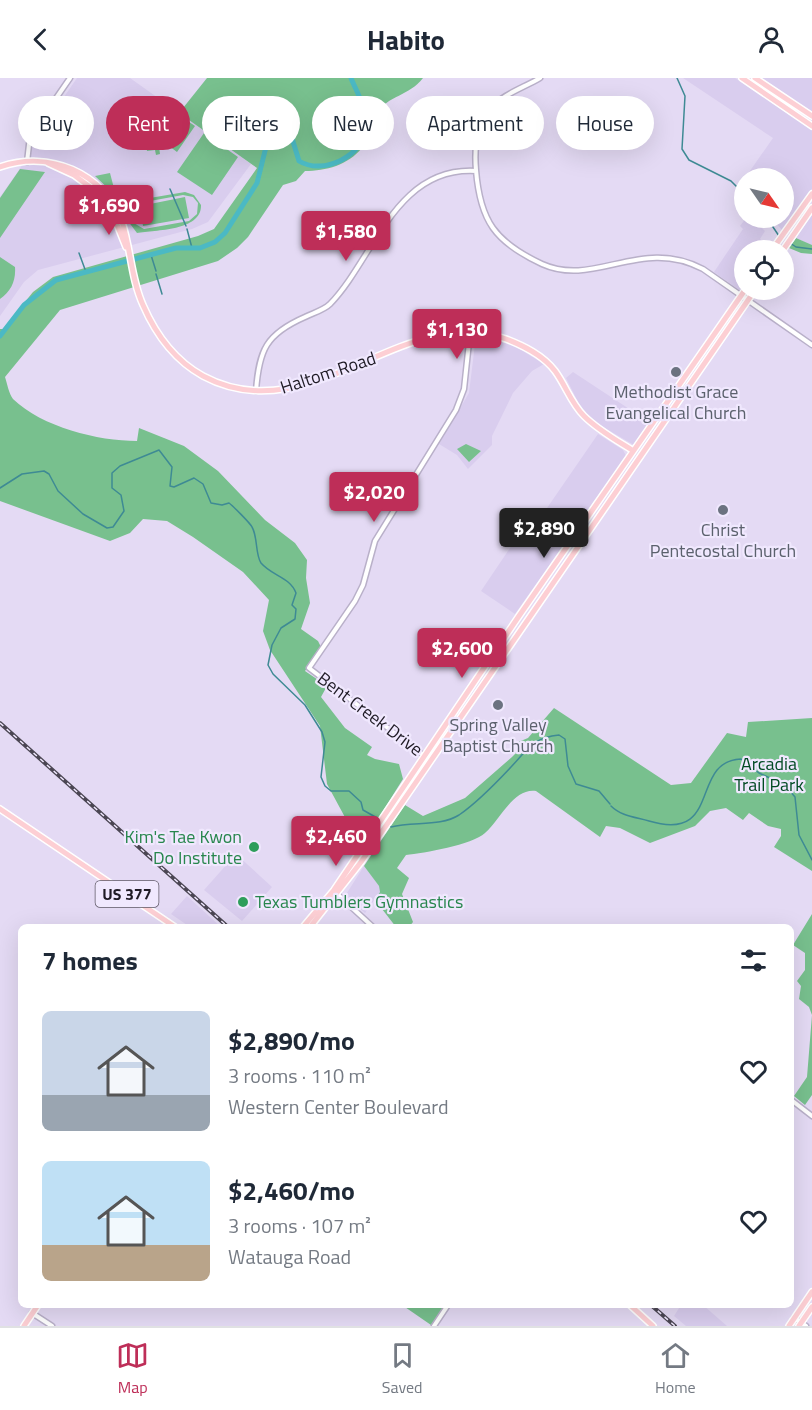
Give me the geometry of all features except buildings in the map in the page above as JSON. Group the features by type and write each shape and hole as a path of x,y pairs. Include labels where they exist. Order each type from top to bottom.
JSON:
{"main road":[{"path":"742,78 812,126"},
{"path":"755,78 812,116"},
{"path":"794,114 798,107"},
{"name":"Haltom Road","path":"0,167 27,162 55,161 98,185 122,224 141,303 152,324 174,354 214,381 256,392 288,390 434,336 471,333 504,338 537,354 555,370 582,414 632,450"},
{"path":"780,240 811,196"},
{"path":"790,240 812,208"},
{"path":"306,924 336,892 411,775 632,450 737,300"},
{"path":"312,924 373,844 747,301"},
{"path":"662,409 662,424"},
{"path":"650,426 662,424"},
{"path":"632,450 646,448"},
{"path":"632,450 634,464"},
{"path":"411,775 417,780"},
{"name":"US 377","path":"0,809 171,924"},
{"path":"789,1326 812,1292"},
{"path":"802,1325 812,1307"},
{"path":"24,1326 36,1308"},
{"path":"633,1308 653,1326"}],"street":[{"path":"27,162 30,136 70,78"},
{"path":"540,78 504,97 489,111 482,121 476,140 478,197 491,225 509,245 557,269 592,270 635,258 675,258 703,269 734,292"},
{"path":"256,392 259,363 268,342 285,327 329,305 382,226 405,200 445,175 476,171"},
{"path":"747,301 812,345"},
{"name":"Bent Creek Drive","path":"430,760 309,668 355,601 363,585 375,542 456,410 464,389 471,333"},
{"path":"336,892 370,924"},
{"path":"794,1102 812,1116"},
{"path":"434,1326 446,1308"},
{"path":"32,1313 52,1326"},
{"path":"795,1318 802,1325"}],"shaded area":[{"path":"77,78 130,78 155,96 106,96 106,150 190,150 190,121 202,129 202,150 231,150 251,164 208,222 192,229 38,270 24,282 0,316 0,197 30,154 28,150 94,150 94,96 65,96"},
{"path":"683,78 735,78 812,130 812,189 794,215 794,168 752,168 773,138"},
{"path":"762,78 812,78 812,112"},
{"path":"812,215 812,245 811,245 796,238"},
{"path":"762,228 765,231 761,240 736,240 743,229"},
{"path":"734,242 734,286 714,272"},
{"path":"476,336 513,345 544,364 532,371 513,393 492,436 492,445 468,469 457,455 439,444 469,393"},
{"path":"573,372 649,422 634,445 598,424 582,410 566,378"},
{"path":"598,434 623,450 626,456 515,614 481,591 529,520 536,524"},
{"path":"236,854 272,887 242,921 204,890"},
{"path":"364,866 379,886 380,892 365,913 345,896"},
{"path":"187,896 218,924 186,924 171,914"},
{"path":"679,1308 706,1308 727,1326 686,1326 674,1316"}],"green space":[{"path":"207,78 423,78 412,89 394,98 394,96 312,96 312,150 360,150 356,154 343,163 329,168 305,171 296,181 283,185 248,237 218,261 60,310 5,377 13,399 25,409 55,425 88,435 137,441 139,428 184,446 218,471 265,520 295,543 307,560 306,578 310,603 301,629 318,641 321,647 305,671 327,686 321,697 345,728 372,747 367,755 399,764 403,779 366,838 347,821 327,784 320,726 270,650 263,631 269,600 243,572 167,521 143,519 130,533 110,541 0,501 0,329 3,329 33,292 53,277 198,236 214,229 257,168 231,150 300,150 300,96 202,96 202,129 190,121 190,99"},
{"path":"190,123 195,126 190,133"},
{"path":"202,136 202,150 228,150 238,157 212,195 177,172"},
{"path":"20,169 45,172 0,238 0,198"},
{"path":"110,173 116,196 95,176"},
{"path":"185,192 194,195 201,205 199,214 186,224 166,230 137,233 128,221 128,211 138,200","holes":["183,195 193,197 198,203 197,214 189,221 144,229 132,222 131,212 139,203"]},
{"path":"185,197 189,218 143,226 140,206"},
{"path":"796,238 812,245 812,254 794,250"},
{"path":"0,257 15,267 15,277 7,293 0,299"},
{"path":"466,444 481,451 469,462 457,449"},
{"name":"Arcadia Trail Park","path":"554,708 671,785 691,783 727,733 746,737 748,722 812,718 812,871 774,847 781,836 781,829 768,826 749,813 743,820 726,808 710,811 695,826 650,843 620,828 606,826 600,837 536,791 528,791 514,799 491,827 479,837 447,848 406,855 397,868 409,878 402,894 413,922 411,924 394,924 375,900 380,892 379,886 364,866 405,805 423,816 465,798 516,753 511,745 528,738"},
{"path":"812,914 812,1015 809,1007 799,999 801,986 797,981 805,970 805,953 794,943"},
{"path":"812,1015 812,1095 805,1105 794,1096 807,1077"},
{"path":"406,1308 443,1308 431,1325"}],"waterway":[{"path":"0,336 24,305 56,280 176,248 200,248 215,242 225,233 257,183 270,131 280,130 291,135 299,161 319,166 341,161 358,147 364,137 366,127 362,102 351,78"},
{"path":"677,78 685,96 682,149 689,160 734,184"},
{"path":"170,189 186,226"},
{"path":"774,228 779,236"},
{"path":"187,229 192,248"},
{"path":"794,246 812,249"},
{"path":"79,253 86,272"},
{"path":"151,255 156,271"},
{"path":"156,274 162,294"},
{"path":"0,488 22,474 44,471 49,474 58,491 83,514 107,528 113,527 124,511 121,495 112,488 112,473 120,466 159,450 172,467 170,486 174,487 194,478 203,484 211,503 222,505 229,503 252,527 261,563 290,583 296,593 292,605 296,609 295,619 281,628 272,645 268,665 273,674 305,705 322,732 325,742 321,777 325,786 331,791 349,791 361,802 363,810 379,819"},
{"path":"383,821 391,827 452,819 480,798 531,745 550,736 559,735 565,739 568,766 576,784 599,791 610,804"},
{"path":"611,806 624,814 649,821 672,825 687,821 697,812 715,773 725,763 741,759 759,773 785,785 795,797 799,835 812,860"}],"railway":[{"path":"0,723 225,924"},
{"path":"654,1308 675,1326"}],"place":[{"name":"Methodist Grace Evangelical Church","path":"676,372"},
{"name":"Christ Pentecostal Church","path":"723,510"},
{"name":"Spring Valley Baptist Church","path":"498,705"},
{"name":"Kim's Tae Kwon Do Institute","path":"254,847"},
{"name":"Texas Tumblers Gymnastics","path":"243,902"}]}
